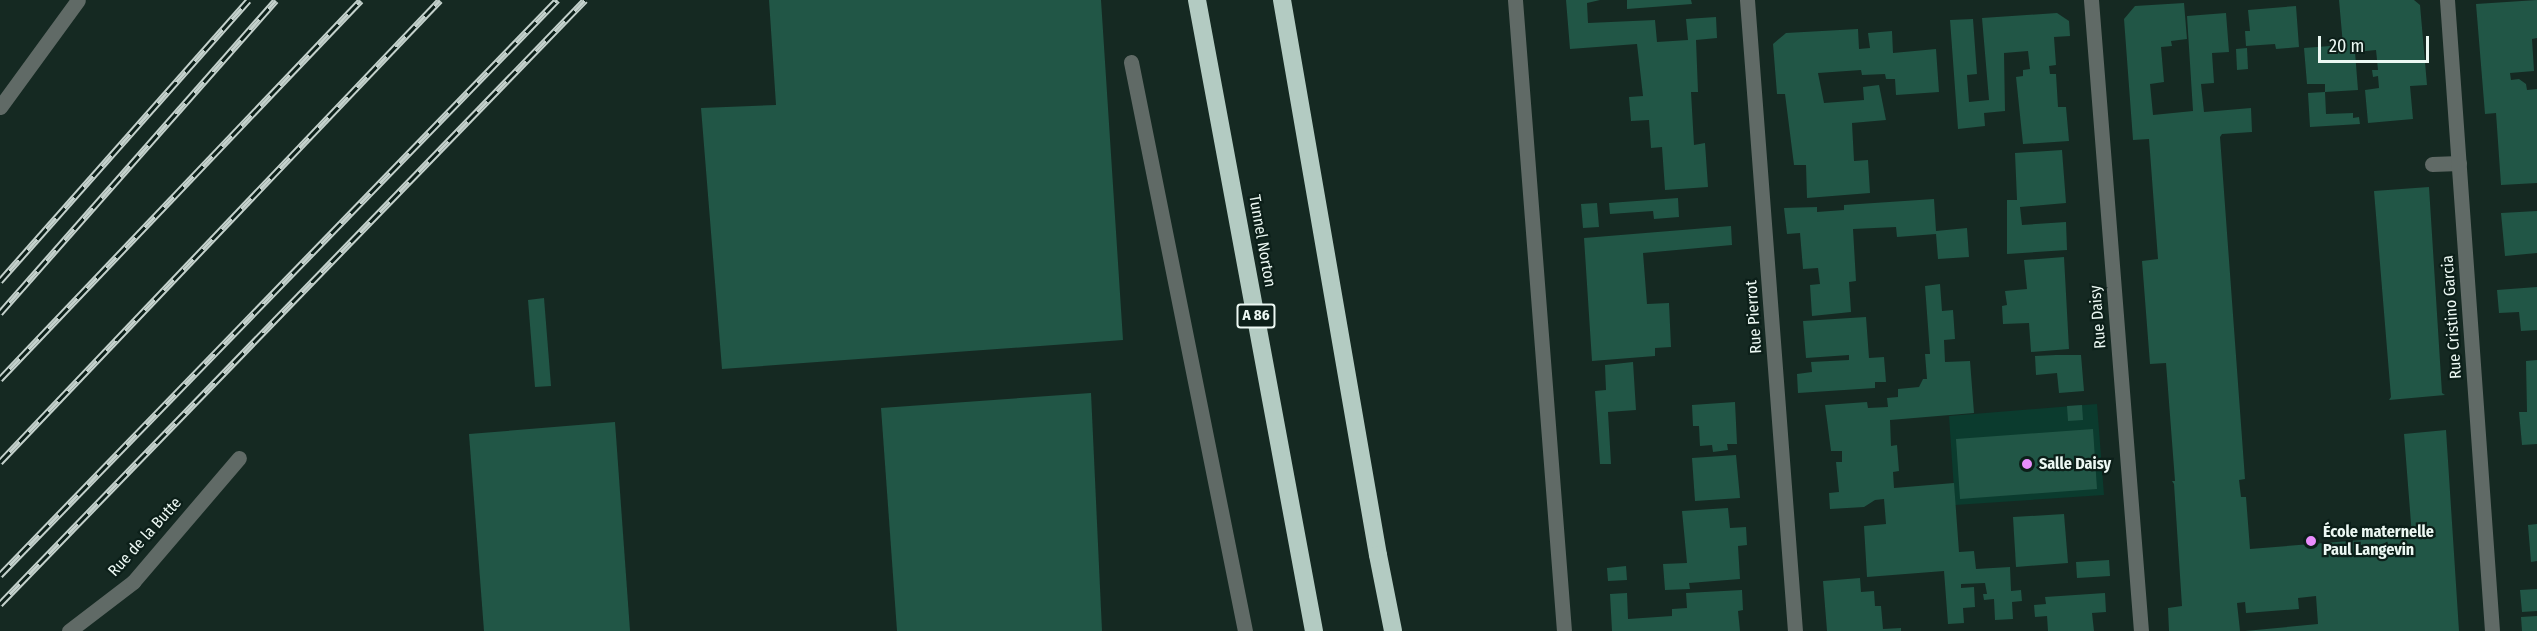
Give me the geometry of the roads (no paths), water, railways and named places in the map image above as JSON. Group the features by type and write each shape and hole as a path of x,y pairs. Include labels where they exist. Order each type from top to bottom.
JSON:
{"highway":[{"name":"Tunnel Norton","path":"1197,0 1314,631"},
{"path":"1282,0 1378,555 1394,631"}],"street":[{"path":"0,107 78,0"},
{"path":"1515,0 1564,631"},
{"path":"1748,0 1756,0"},
{"name":"Rue Pierrot","path":"1748,0 1796,631"},
{"name":"Rue Daisy","path":"2091,0 2142,631"},
{"name":"Rue Cristino Garcia","path":"2447,0 2492,631"},
{"path":"1131,62 1245,631"},
{"path":"2432,164 2459,163"},
{"name":"Rue de la Butte","path":"69,631 133,582 238,458"}],"railway":[{"path":"0,281 249,0"},
{"path":"0,313 276,0"},
{"path":"0,379 361,0"},
{"path":"0,462 440,0"},
{"path":"0,575 557,0"},
{"path":"0,604 585,0"}],"place":[{"name":"Salle Daisy","path":"2027,464"},
{"name":"École maternelle Paul Langevin","path":"2311,541"}]}
